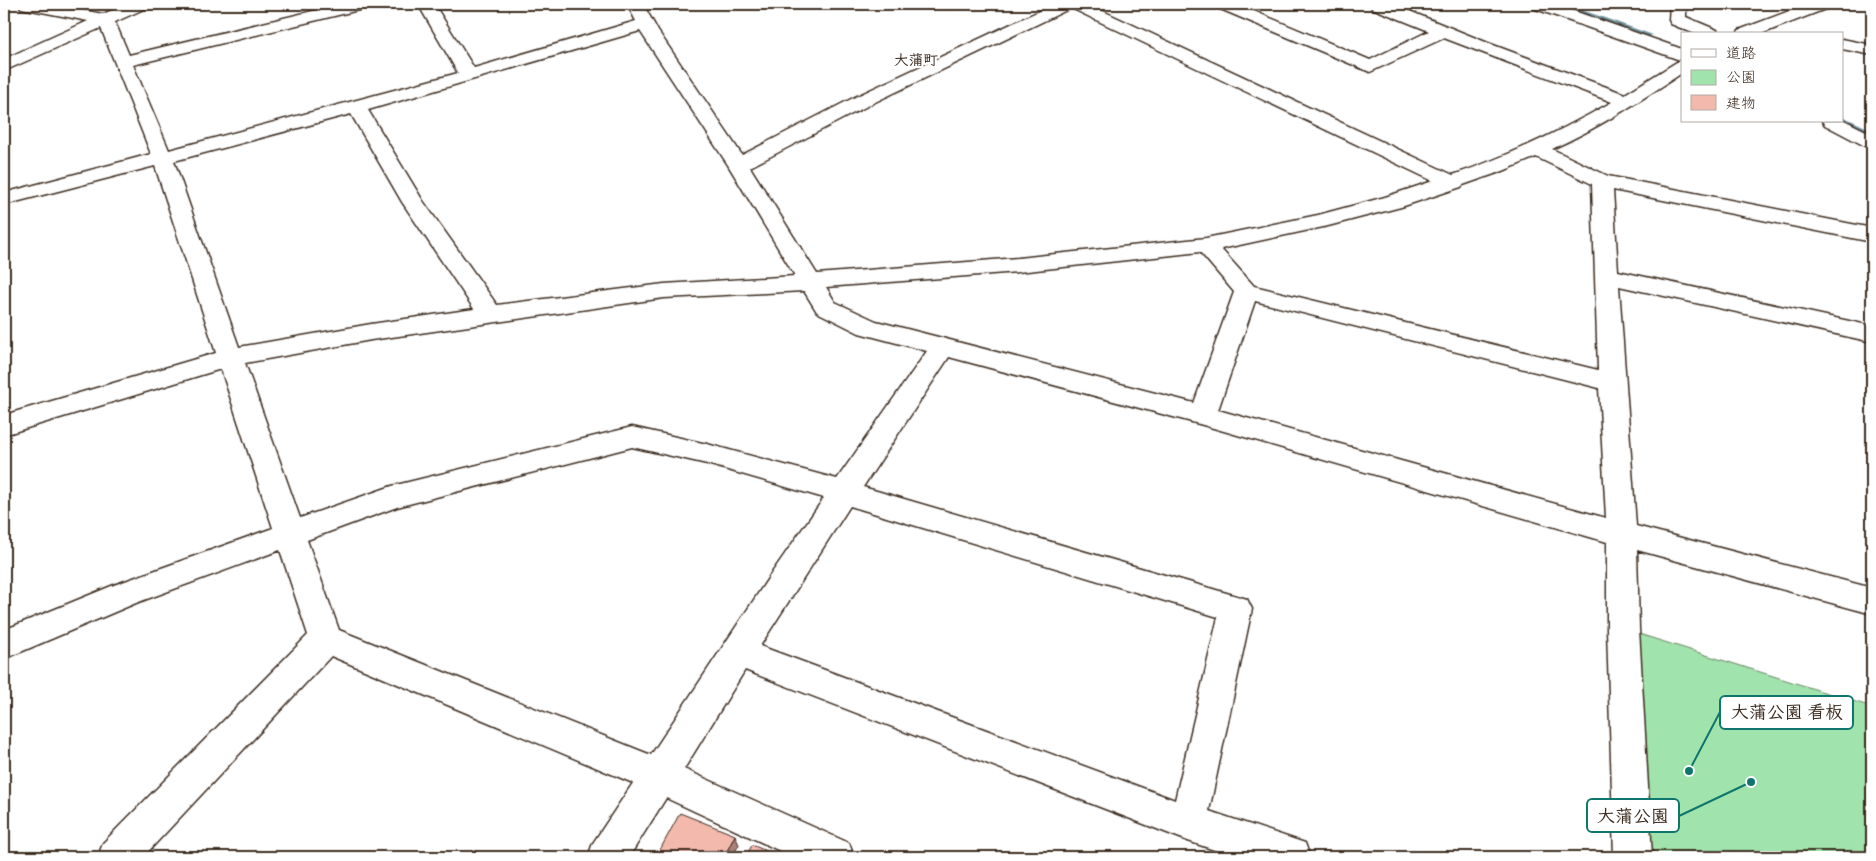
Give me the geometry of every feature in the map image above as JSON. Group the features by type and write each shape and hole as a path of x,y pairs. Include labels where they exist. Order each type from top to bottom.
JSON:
{"street":[{"path":"27,4 106,20"},
{"path":"4,66 140,4"},
{"path":"124,62 361,4"},
{"path":"426,4 469,75"},
{"path":"738,165 864,100 1067,4"},
{"path":"1075,4 1454,183"},
{"path":"1224,4 1370,67 1444,31"},
{"path":"1378,4 1627,101"},
{"path":"1539,4 1681,55"},
{"path":"1575,4 1681,40"},
{"path":"1678,4 1677,20 1706,32"},
{"path":"1752,31 1822,4"},
{"path":"4,199 469,75 640,14 738,165 826,307 868,327 1203,415 1622,534 1872,601"},
{"path":"106,20 162,158 326,639 659,776 835,857"},
{"path":"1844,44 1872,50"},
{"path":"4,425 231,357 371,332 664,291 810,283 826,280 1018,265 1206,245 1320,221 1393,202 1454,183 1536,149 1569,134 1627,101 1681,66"},
{"path":"356,106 413,202 490,314"},
{"path":"1844,111 1872,124"},
{"path":"1834,122 1872,142"},
{"path":"1536,149 1602,181 1872,235"},
{"path":"1602,181 1622,534 1623,629 1633,857"},
{"path":"1206,245 1246,291 1612,382"},
{"path":"1607,276 1872,334"},
{"path":"1203,415 1246,291"},
{"path":"607,857 842,492 943,346"},
{"path":"4,645 126,594 392,498 513,465 632,437 707,454 842,492 1236,609 1188,823"},
{"path":"117,857 326,639"},
{"path":"738,652 1188,823 1288,857"}],"green space":[{"path":"1623,629 1872,707 1872,857 1634,857"}],"building":[{"path":"680,813 735,835 724,857 656,857"},
{"path":"752,845 781,857 746,857"}],"waterway":[{"path":"1559,4 1649,35"},
{"path":"1844,119 1872,133"}],"place":[{"name":"大蒲公園 看板","path":"1689,771"},
{"name":"大蒲公園","path":"1751,782"}],"district":[{"name":"大蒲町","path":"916,60"}]}
